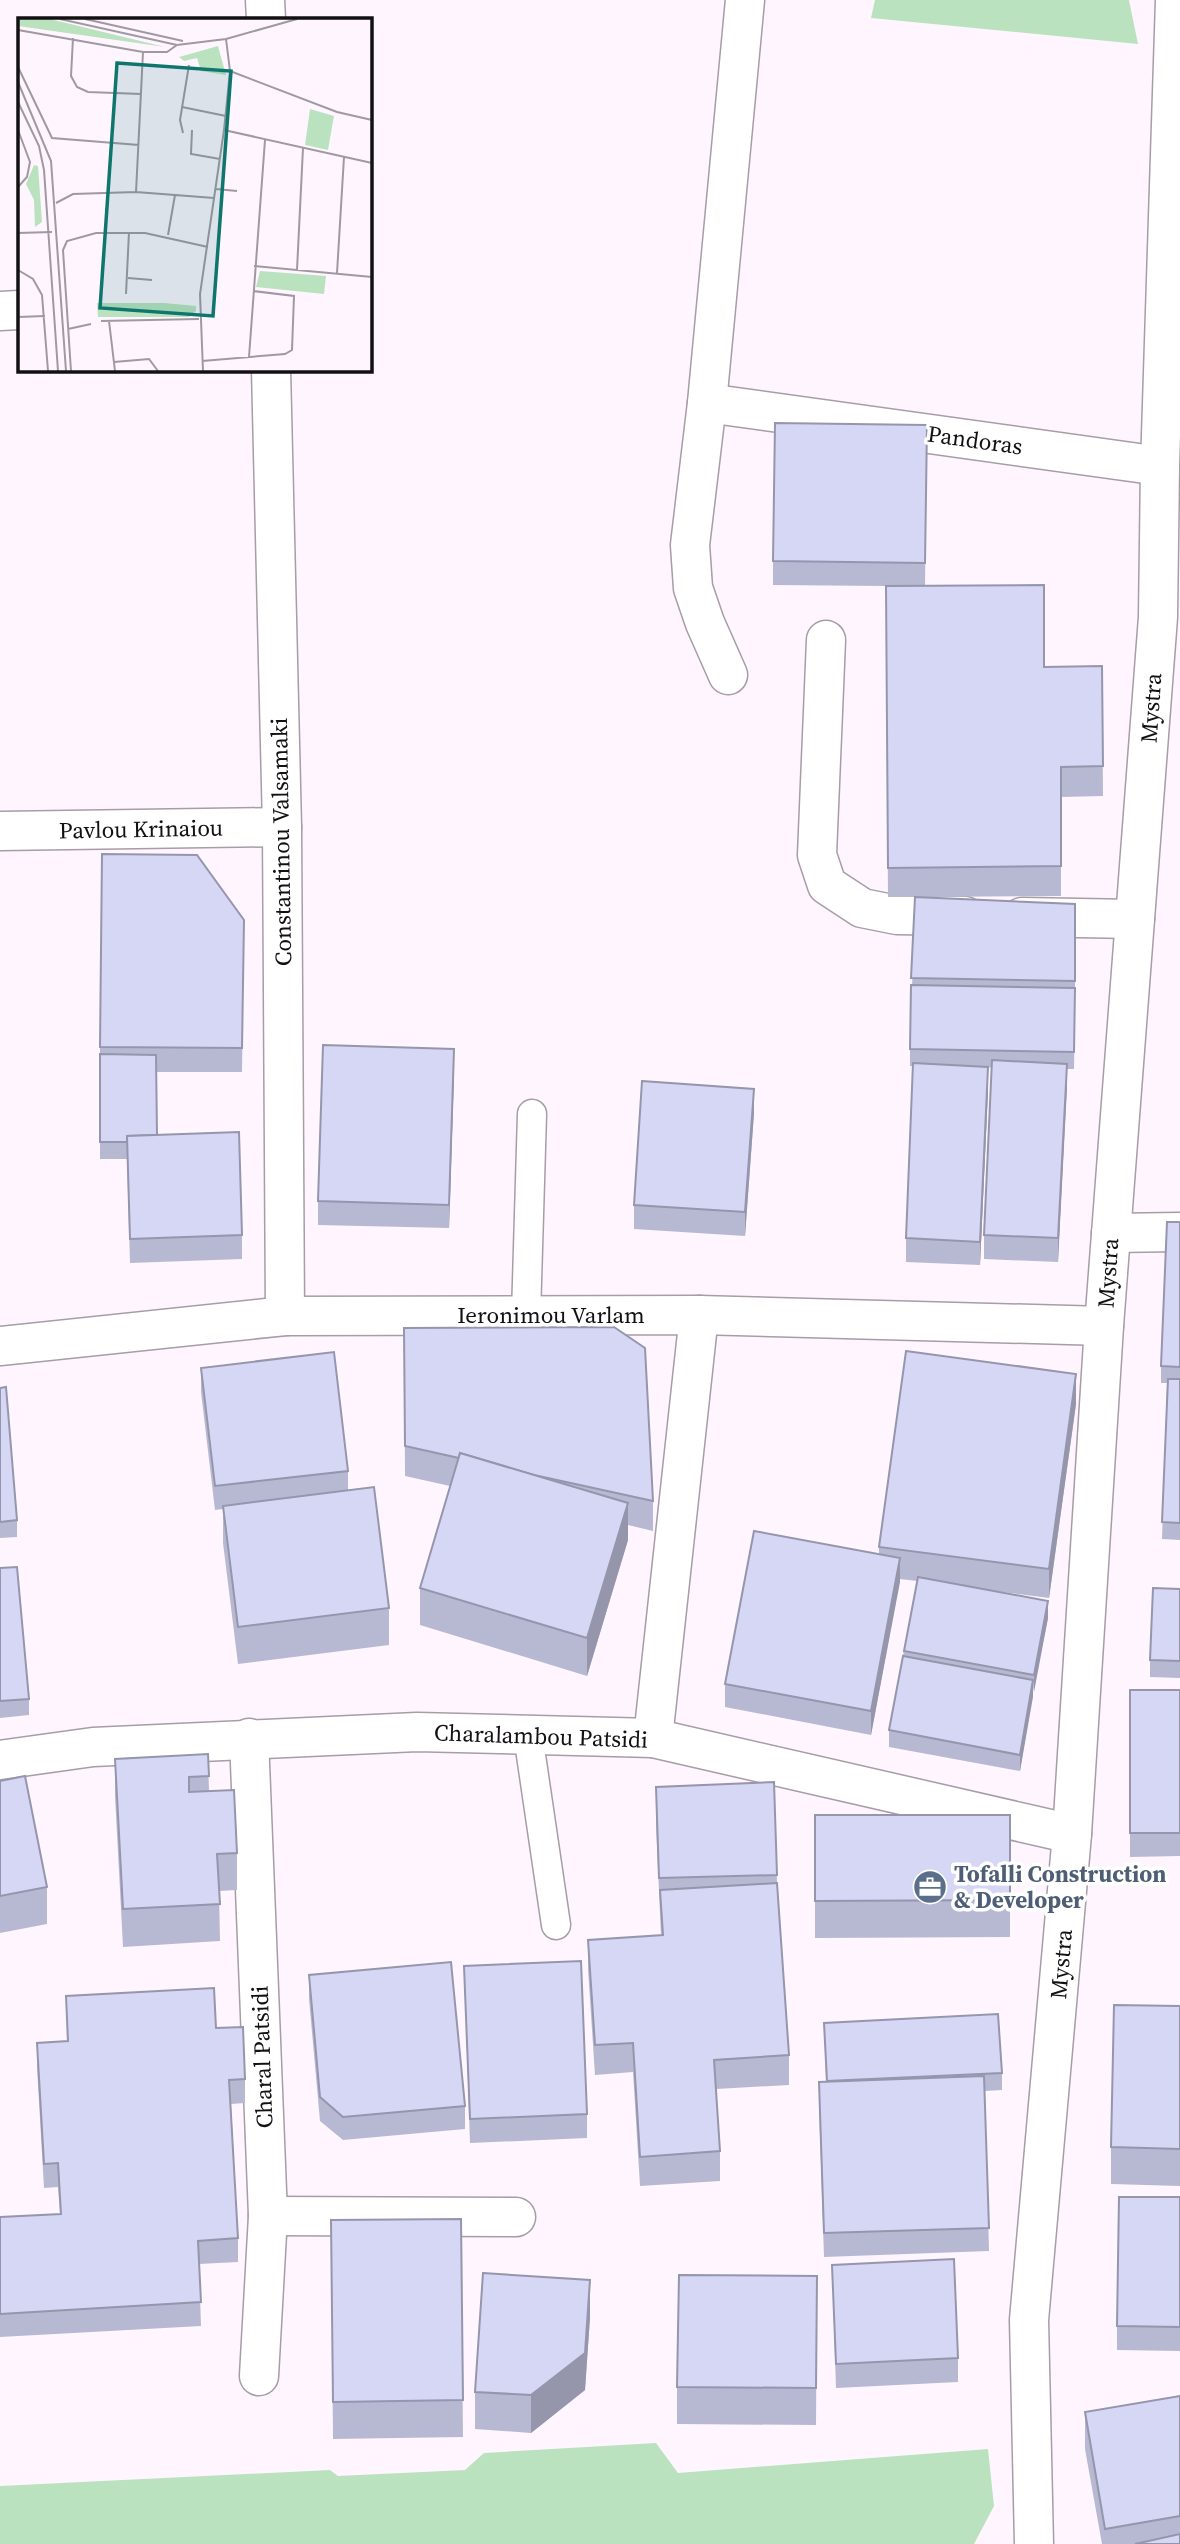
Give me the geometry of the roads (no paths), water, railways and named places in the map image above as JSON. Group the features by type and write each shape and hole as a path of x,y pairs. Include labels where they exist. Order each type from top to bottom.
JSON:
{"street":[{"path":"265,0 266,18"},
{"path":"728,675 693,588 690,545 707,403 745,0"},
{"name":"Mystra","path":"1034,2544 1029,2319 1072,1834 1104,1326 1135,919 1169,619 1160,466 1177,1"},
{"path":"0,311 18,310"},
{"name":"Constantinou Valsamaki","path":"271,371 282,827 285,1316"},
{"name":"Pandoras","path":"707,403 1160,466"},
{"path":"826,639 817,855 827,885 862,908 897,915 1135,919"},
{"name":"Pavlou Krinaiou","path":"0,831 282,827"},
{"path":"1111,1233 1180,1232"},
{"path":"653,1738 699,1315"},
{"name":"Ieronimou Varlam","path":"0,1346 285,1316 699,1315 1104,1326"},
{"name":"Charalambou Patsidi","path":"0,1760 93,1747 417,1732 653,1738 1072,1834"},
{"name":"Charal Patsidi","path":"249,1738 268,2216 258,2376"},
{"path":"268,2216 516,2217"}],"lane":[{"path":"526,1315 532,1114"},
{"path":"528,1735 556,1925"}],"place":[{"name":"Tofalli Construction & Developer","path":"930,1887"}]}
